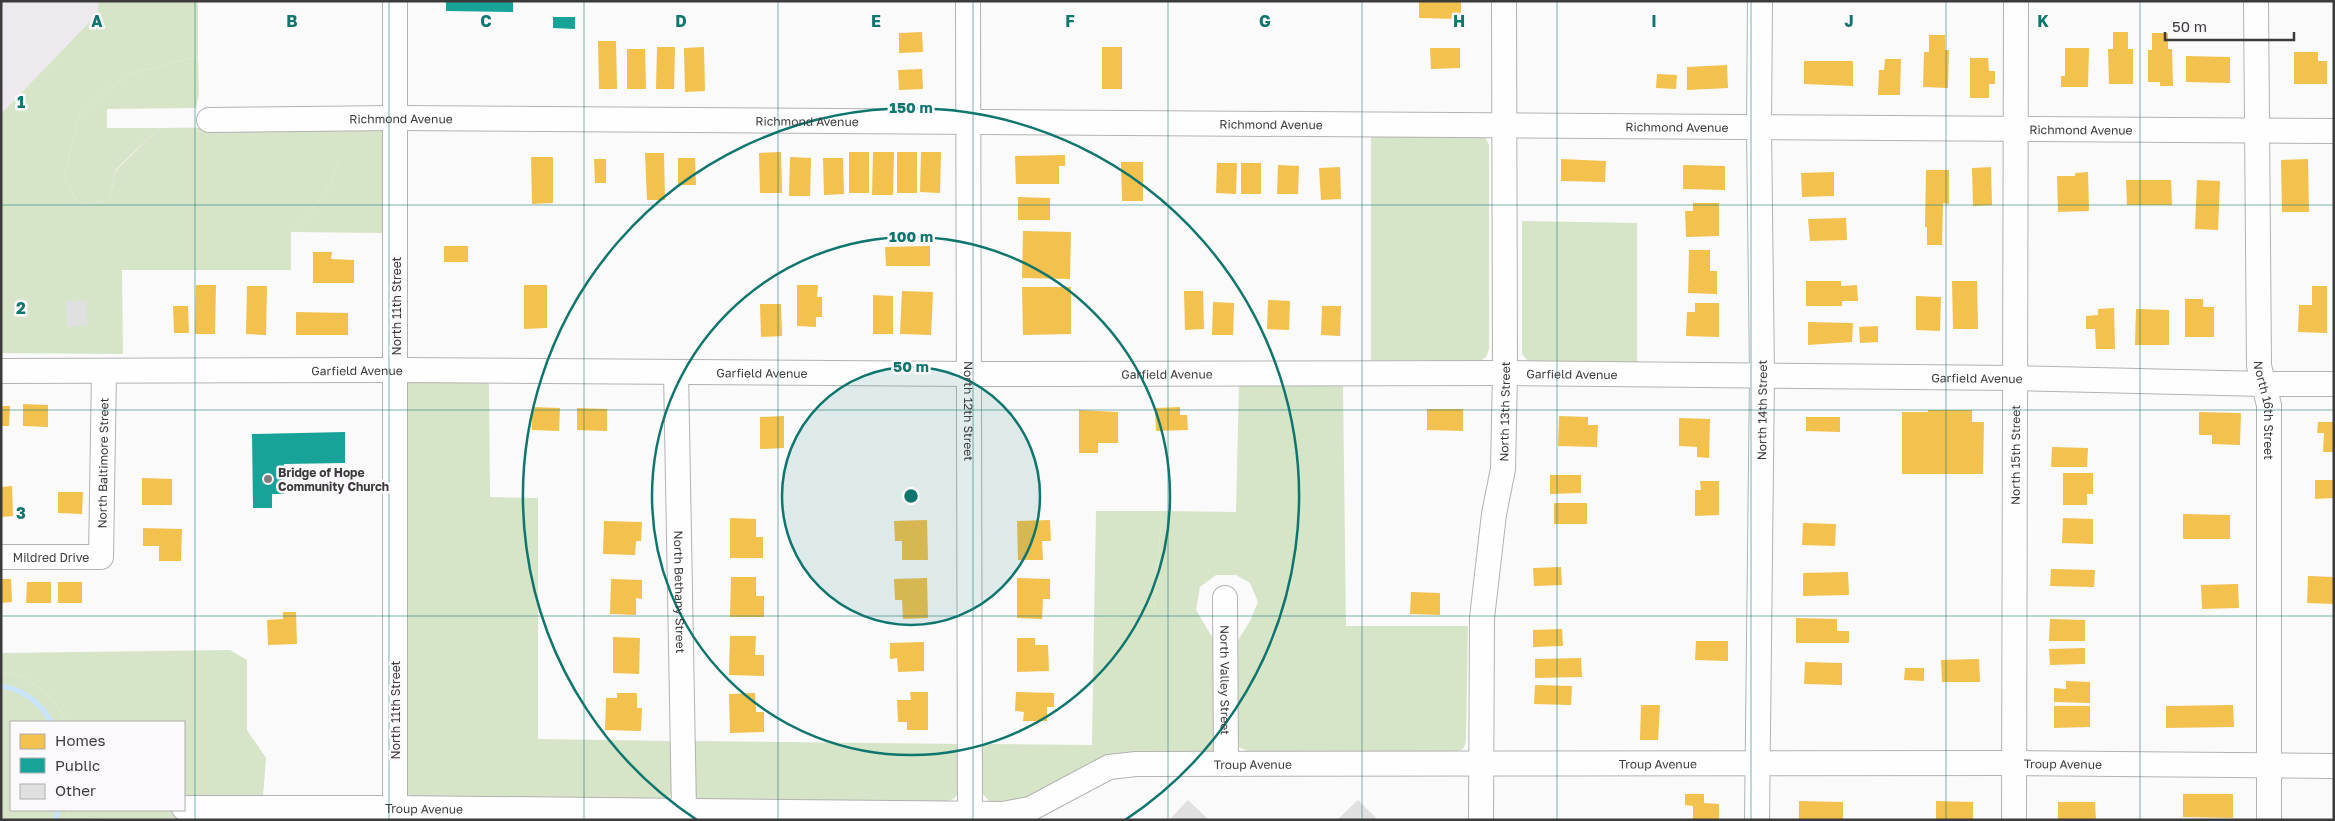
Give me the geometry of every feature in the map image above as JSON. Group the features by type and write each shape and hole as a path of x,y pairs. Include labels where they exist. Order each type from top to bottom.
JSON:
{"street":[{"name":"North 11th Street","path":"395,1 395,814"},
{"name":"North 12th Street","path":"968,1 971,374 970,817"},
{"name":"North 13th Street","path":"1481,820 1482,618 1494,514 1503,469 1505,373 1504,1"},
{"name":"North 14th Street","path":"1756,820 1762,375 1758,128 1760,1"},
{"name":"North 15th Street","path":"2014,820 2016,1"},
{"name":"North 16th Street","path":"2256,1 2259,366 2269,405 2269,820"},
{"name":"Richmond Avenue","path":"209,120 396,118 969,124 1505,125 2334,131"},
{"name":"Garfield Avenue","path":"1,371 396,370 971,374 1505,373 2015,378 2334,384"},
{"name":"North Baltimore Street","path":"101,557 104,371"},
{"name":"North Bethany Street","path":"676,372 684,811"},
{"name":"Mildred Drive","path":"1,557 101,557"},
{"name":"North Valley Street","path":"1225,598 1226,764"},
{"name":"Troup Avenue","path":"185,808 395,814 684,811 970,817 1030,809 1109,767 1136,764 2013,763 2334,766"}],"shaded area":[{"path":"1,1 99,1 97,14 1,114"}],"green space":[{"path":"99,1 198,1 198,56 127,75 80,114 64,175 79,206 109,200 116,170 159,128 366,126 367,159 339,160 325,195 291,232 291,270 122,270 123,354 1,353 1,114 97,14"},
{"path":"198,56 199,94 196,108 107,109 107,128 159,128 116,169 109,200 79,206 64,175 80,114 127,75"},
{"path":"366,126 383,127 383,233 291,232 325,195 339,160"},
{"path":"1475,134 1485,137 1489,145 1489,349 1486,357 1480,361 1371,360 1371,136"},
{"path":"1522,221 1637,223 1637,363 1539,364 1527,360 1522,354"},
{"path":"410,377 489,379 490,497 538,498 538,739 673,741 673,792 668,798 658,801 415,799 408,794 405,785 405,383"},
{"path":"1239,383 1343,385 1346,626 1468,626 1466,742 1463,749 1452,753 1249,752 1239,747 1237,730 1237,642 1250,621 1258,602 1250,583 1236,575 1216,575 1200,587 1196,610 1215,642 1216,742 1213,751 1120,754 1032,798 1009,804 989,801 982,793 980,744 1092,745 1094,619 1154,611 1162,511 1236,512"},
{"path":"1096,511 1162,511 1154,611 1094,619"},
{"path":"230,650 247,660 247,730 266,758 263,797 226,819 68,818 69,811 185,811 185,721 66,721 55,703 41,688 13,674 1,672 1,653"},
{"path":"1,672 23,678 41,688 55,703 66,721 10,721 10,811 69,811 68,818 383,820 1,820"},
{"path":"694,741 960,744 960,789 955,798 944,803 702,801 694,795"}],"building: Homes":[{"path":"1419,1 1461,1 1461,19 1419,18"},
{"path":"922,32 923,52 899,53 899,33"},
{"path":"2113,32 2128,32 2128,49 2133,49 2133,84 2109,84 2108,49 2113,49"},
{"path":"2152,33 2168,33 2168,49 2172,49 2173,86 2160,86 2160,82 2148,82 2148,50 2152,50"},
{"path":"1929,35 1945,35 1945,50 1949,50 1948,88 1923,87 1924,52 1929,52"},
{"path":"598,41 616,41 617,89 599,89"},
{"path":"657,47 675,47 674,89 656,89"},
{"path":"704,47 705,91 685,92 684,48"},
{"path":"1102,47 1122,47 1122,89 1102,89"},
{"path":"1430,48 1460,48 1460,68 1431,69"},
{"path":"2065,48 2089,48 2088,87 2061,87 2061,76 2065,76"},
{"path":"627,49 645,49 646,89 627,89"},
{"path":"2294,52 2318,52 2318,61 2327,61 2327,84 2294,84"},
{"path":"2186,56 2230,57 2230,83 2186,82"},
{"path":"1970,58 1988,58 1989,71 1995,71 1995,84 1989,84 1989,98 1970,98"},
{"path":"1885,59 1901,59 1900,95 1878,95 1879,70 1884,70"},
{"path":"1804,61 1853,61 1853,86 1804,84"},
{"path":"1727,65 1728,88 1687,90 1687,67"},
{"path":"922,69 923,89 899,90 898,70"},
{"path":"1657,74 1677,75 1676,89 1656,88"},
{"path":"781,152 782,193 760,193 759,153"},
{"path":"849,152 869,152 869,193 849,193"},
{"path":"873,152 894,152 893,195 872,195"},
{"path":"897,152 917,152 917,193 897,193"},
{"path":"921,152 941,152 940,193 920,192"},
{"path":"645,153 664,153 665,200 647,200"},
{"path":"1065,155 1065,166 1059,166 1059,184 1016,184 1015,156"},
{"path":"531,157 553,157 553,203 532,204"},
{"path":"790,157 811,158 810,196 789,196"},
{"path":"678,158 695,158 696,185 678,185"},
{"path":"823,158 843,158 844,194 824,195"},
{"path":"594,159 606,159 606,183 595,183"},
{"path":"1561,159 1606,161 1605,182 1561,181"},
{"path":"2308,159 2309,212 2282,212 2281,160"},
{"path":"1121,162 1143,162 1143,201 1122,201"},
{"path":"1217,163 1237,163 1236,194 1216,193"},
{"path":"1241,163 1261,163 1261,194 1241,194"},
{"path":"1278,165 1299,166 1298,194 1277,194"},
{"path":"1683,165 1725,166 1725,190 1683,189"},
{"path":"1340,167 1341,199 1321,200 1319,168"},
{"path":"1991,167 1992,205 1973,206 1972,168"},
{"path":"1926,170 1949,170 1949,204 1943,203 1942,245 1927,245 1927,227 1925,227"},
{"path":"1834,172 1834,196 1802,197 1801,173"},
{"path":"2088,172 2089,211 2058,212 2057,176 2075,176 2075,173"},
{"path":"2126,180 2171,180 2172,205 2127,205"},
{"path":"2197,180 2220,181 2218,230 2195,229"},
{"path":"1018,197 1050,198 1050,220 1018,220"},
{"path":"1693,203 1719,203 1719,236 1686,237 1685,211 1693,211"},
{"path":"1846,218 1847,240 1810,241 1808,219"},
{"path":"1023,231 1071,232 1070,279 1022,278"},
{"path":"444,246 468,246 468,262 444,262"},
{"path":"930,246 930,266 886,266 885,247"},
{"path":"1689,250 1710,250 1710,271 1717,271 1717,294 1688,293"},
{"path":"313,252 332,252 331,259 354,260 354,283 313,283"},
{"path":"1806,281 1841,281 1841,286 1857,285 1858,301 1842,301 1842,306 1806,306"},
{"path":"1952,281 1977,281 1978,329 1953,329"},
{"path":"196,285 216,285 215,334 195,334"},
{"path":"524,285 547,285 547,328 524,329"},
{"path":"797,285 818,285 817,297 822,297 822,317 816,317 816,327 797,326"},
{"path":"247,286 267,286 266,335 246,334"},
{"path":"2312,286 2327,286 2327,333 2298,332 2299,305 2312,305"},
{"path":"1022,287 1071,287 1071,334 1023,335"},
{"path":"902,291 933,292 931,335 900,334"},
{"path":"1184,291 1203,291 1204,329 1185,330"},
{"path":"873,295 893,296 893,334 873,334"},
{"path":"1916,296 1941,297 1940,331 1916,330"},
{"path":"2185,299 2203,299 2203,307 2214,307 2214,337 2185,337"},
{"path":"1268,300 1290,301 1289,330 1267,329"},
{"path":"1213,302 1234,303 1233,335 1212,335"},
{"path":"1695,303 1719,303 1719,337 1686,336 1687,312 1695,312"},
{"path":"760,304 781,304 782,336 761,337"},
{"path":"173,306 188,306 189,333 174,333"},
{"path":"1322,306 1341,306 1340,336 1321,335"},
{"path":"2114,308 2115,349 2096,349 2095,329 2086,329 2086,316 2098,315 2098,309"},
{"path":"2136,309 2169,310 2169,345 2135,345"},
{"path":"296,312 348,313 348,335 296,335"},
{"path":"1808,322 1853,323 1852,342 1808,345"},
{"path":"1878,326 1878,342 1860,343 1859,327"},
{"path":"23,404 48,405 48,427 23,426"},
{"path":"1,406 10,406 9,426 1,426"},
{"path":"532,407 560,408 559,431 532,430"},
{"path":"1180,407 1180,415 1187,415 1188,430 1156,431 1155,408"},
{"path":"577,408 607,409 607,431 577,430"},
{"path":"1427,409 1463,409 1463,431 1427,430"},
{"path":"1079,410 1118,412 1118,443 1098,443 1098,453 1079,453"},
{"path":"1928,410 1972,410 1972,422 1984,422 1983,474 1902,474 1902,412 1928,412"},
{"path":"2199,412 2241,413 2240,445 2212,444 2212,435 2199,435"},
{"path":"784,416 784,448 760,449 760,417"},
{"path":"1559,416 1588,417 1588,425 1598,425 1597,447 1558,446"},
{"path":"1806,417 1840,417 1840,432 1806,431"},
{"path":"1679,418 1710,419 1709,458 1697,457 1697,447 1679,446"},
{"path":"2318,422 2334,422 2334,452 2323,452 2324,433 2317,433"},
{"path":"2052,447 2088,448 2087,467 2051,467"},
{"path":"2063,473 2093,473 2093,494 2087,494 2087,505 2063,505"},
{"path":"1550,475 1581,475 1581,493 1550,494"},
{"path":"142,478 172,479 172,505 142,505"},
{"path":"2315,480 2334,480 2334,498 2315,499"},
{"path":"1700,481 1719,481 1719,515 1695,516 1695,490 1701,490"},
{"path":"12,486 13,516 1,517 1,487"},
{"path":"58,492 83,492 82,514 58,513"},
{"path":"1554,503 1587,503 1587,524 1554,524"},
{"path":"2183,514 2230,515 2230,539 2183,539"},
{"path":"730,518 756,519 756,537 763,537 763,558 730,558"},
{"path":"2063,518 2093,519 2093,544 2062,543"},
{"path":"927,520 928,560 902,560 902,541 895,541 894,521"},
{"path":"1050,520 1051,541 1042,541 1043,560 1018,560 1017,521"},
{"path":"604,521 642,522 641,541 636,541 635,555 603,554"},
{"path":"1803,523 1836,524 1835,546 1802,545"},
{"path":"143,528 182,529 181,561 159,561 159,546 143,546"},
{"path":"1561,567 1562,585 1534,586 1533,568"},
{"path":"2051,569 2095,570 2094,587 2050,586"},
{"path":"1848,572 1849,595 1803,596 1803,573"},
{"path":"2308,576 2334,577 2334,604 2307,603"},
{"path":"731,577 756,577 756,596 764,596 764,617 730,617"},
{"path":"927,578 928,618 903,619 902,600 895,600 894,579"},
{"path":"1017,578 1050,579 1050,599 1043,599 1042,619 1017,618"},
{"path":"1,579 11,579 12,602 1,603"},
{"path":"611,579 642,580 642,599 636,598 636,615 610,614"},
{"path":"27,582 51,582 51,603 26,603"},
{"path":"58,582 82,582 82,603 58,603"},
{"path":"2238,584 2239,608 2202,609 2201,585"},
{"path":"1411,592 1440,593 1440,615 1410,614"},
{"path":"283,612 296,612 297,644 268,645 267,620 283,619"},
{"path":"1796,618 1837,619 1837,631 1849,631 1849,643 1796,643"},
{"path":"2050,619 2085,620 2085,641 2049,641"},
{"path":"1562,629 1563,646 1533,647 1533,630"},
{"path":"730,636 756,636 755,655 764,655 764,676 729,675"},
{"path":"613,637 640,638 639,674 613,673"},
{"path":"1017,638 1035,638 1035,645 1048,645 1049,671 1017,672"},
{"path":"1696,641 1728,641 1728,661 1695,660"},
{"path":"924,642 924,671 898,672 897,658 890,659 890,643"},
{"path":"2085,648 2085,664 2050,665 2049,649"},
{"path":"1581,658 1582,677 1535,678 1535,659"},
{"path":"1979,659 1980,682 1942,682 1941,660"},
{"path":"1805,662 1842,663 1842,685 1804,684"},
{"path":"1905,668 1924,668 1924,681 1904,680"},
{"path":"2066,681 2090,682 2090,703 2054,702 2054,688 2066,689"},
{"path":"1535,685 1572,686 1571,705 1534,704"},
{"path":"910,692 928,692 928,730 907,730 907,722 898,722 897,700 911,700"},
{"path":"1016,692 1054,693 1054,707 1047,707 1047,721 1023,721 1024,712 1015,711"},
{"path":"617,693 637,693 637,708 642,708 641,731 605,730 606,698 617,698"},
{"path":"755,693 756,712 764,712 764,732 730,733 729,694"},
{"path":"1641,705 1660,705 1658,740 1640,740"},
{"path":"2233,705 2234,727 2166,728 2166,706"},
{"path":"2054,706 2090,706 2090,727 2054,728"},
{"path":"1685,794 1704,794 1704,803 1719,804 1719,820 1693,820 1693,806 1685,805"},
{"path":"2183,794 2233,794 2233,818 2183,817"},
{"path":"1799,801 1843,802 1843,820 1799,820"},
{"path":"1936,801 1973,802 1973,820 1936,820"},
{"path":"2058,802 2095,802 2096,820 2058,820"}],"building: Public":[{"path":"446,1 513,1 513,12 446,11"},
{"path":"553,17 575,17 575,29 553,28"},
{"name":"Bridge of Hope Community Church","path":"345,432 345,463 284,464 284,494 272,494 272,508 253,508 252,434"}],"building: Other":[{"path":"86,300 87,325 67,327 66,301"},
{"path":"1188,800 1209,820 1169,820"},
{"path":"1358,800 1378,820 1337,820"}],"waterway":[{"path":"1,686 17,690 30,698 37,703 50,721"},
{"path":"56,820 57,811"}],"place":[{"name":"Bridge of Hope Community Church","path":"268,479"}]}
